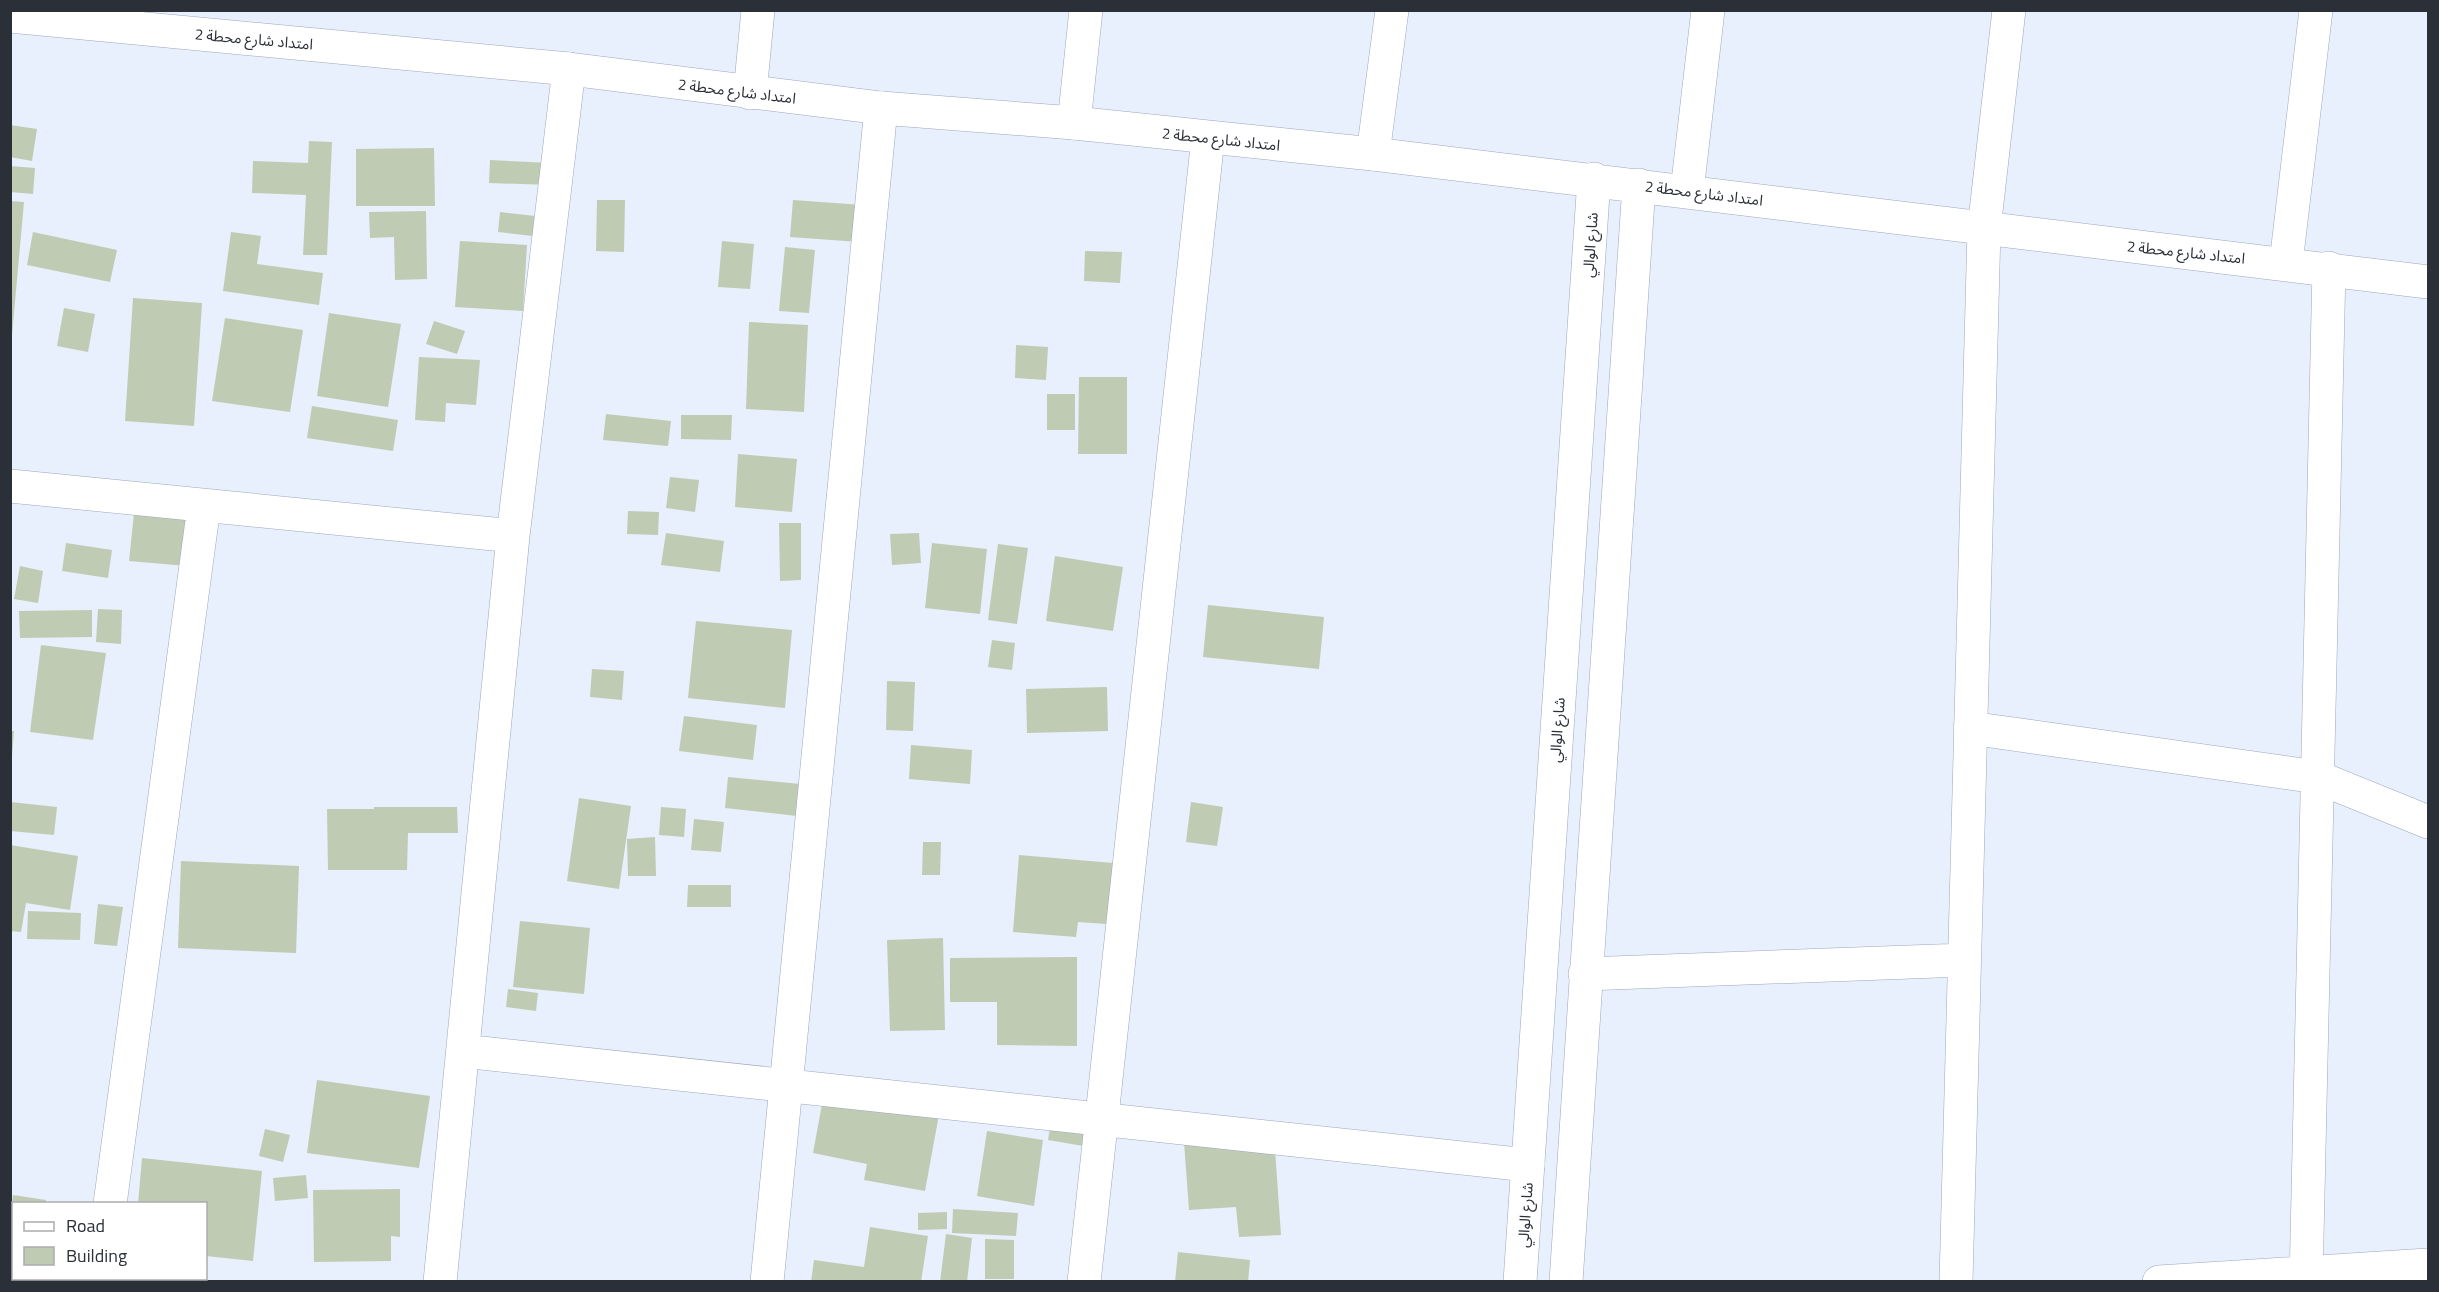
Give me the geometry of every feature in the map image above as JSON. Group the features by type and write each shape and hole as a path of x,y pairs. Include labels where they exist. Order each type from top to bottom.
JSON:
{"street":[{"path":"750,93 758,10"},
{"path":"1074,123 1086,10"},
{"path":"1373,154 1392,10"},
{"path":"1688,190 1708,10"},
{"path":"1956,1281 1983,229 2009,10"},
{"path":"2286,263 2316,10"},
{"name":"امتداد شارع محطة 2","path":"10,16 569,69 881,108 1074,123 1373,154 1640,184 1983,229 2329,268 2428,282"},
{"path":"440,1281 513,536 569,69"},
{"path":"767,1281 788,1086 881,108"},
{"path":"1084,1281 1208,138"},
{"name":"شارع الوالي","path":"1520,1281 1594,179"},
{"path":"1566,1281 1640,184"},
{"path":"2306,1277 2329,268"},
{"path":"10,486 513,536"},
{"path":"110,1202 204,506"},
{"path":"1970,728 2317,777 2428,822"},
{"path":"1585,974 1964,960"},
{"path":"463,1051 1528,1166"},
{"path":"2159,1281 2306,1277 2428,1265"}],"building":[{"path":"10,125 37,129 32,161 10,157"},
{"path":"309,141 332,142 327,255 303,255 306,195 252,193 253,161 308,163"},
{"path":"434,148 435,206 356,206 356,149"},
{"path":"490,160 551,163 550,185 489,183"},
{"path":"10,166 35,168 33,194 10,192"},
{"path":"597,200 625,200 624,252 596,251"},
{"path":"793,200 862,205 859,242 790,237"},
{"path":"10,201 24,202 12,335 10,335"},
{"path":"426,211 427,279 395,280 394,237 370,238 369,212"},
{"path":"500,212 535,216 533,236 498,232"},
{"path":"33,232 117,250 110,282 27,265"},
{"path":"231,232 261,236 257,264 323,273 319,305 223,291"},
{"path":"460,241 527,245 523,311 455,307"},
{"path":"722,241 754,244 750,289 718,287"},
{"path":"785,247 815,250 809,313 779,311"},
{"path":"1085,251 1122,252 1120,283 1084,281"},
{"path":"133,298 202,303 194,426 125,421"},
{"path":"64,308 95,314 88,352 57,346"},
{"path":"329,313 401,324 388,407 317,396"},
{"path":"225,318 303,330 290,412 212,401"},
{"path":"434,321 465,331 457,354 426,344"},
{"path":"749,322 808,325 804,412 746,409"},
{"path":"1016,345 1048,347 1046,380 1015,378"},
{"path":"419,357 480,360 476,405 446,403 445,422 415,420"},
{"path":"1079,377 1127,377 1127,454 1078,454"},
{"path":"1047,394 1075,394 1075,430 1047,430"},
{"path":"312,406 398,420 393,451 307,438"},
{"path":"606,414 671,421 668,446 603,440"},
{"path":"681,415 732,415 731,440 681,439"},
{"path":"738,454 797,459 792,512 735,507"},
{"path":"670,477 699,480 695,512 666,508"},
{"path":"135,504 193,509 187,566 129,561"},
{"path":"628,511 659,512 658,535 627,534"},
{"path":"779,523 801,523 801,580 780,581"},
{"path":"666,533 724,541 720,572 661,565"},
{"path":"919,533 921,563 892,565 890,534"},
{"path":"66,543 112,550 108,578 62,571"},
{"path":"932,543 987,549 980,614 925,608"},
{"path":"998,544 1028,548 1017,624 988,620"},
{"path":"1055,556 1123,567 1113,631 1046,621"},
{"path":"20,566 43,571 38,603 14,599"},
{"path":"1208,605 1324,617 1319,669 1203,657"},
{"path":"98,609 122,610 121,644 96,642"},
{"path":"92,610 92,637 20,638 19,611"},
{"path":"696,621 792,630 785,708 688,698"},
{"path":"992,640 1015,643 1012,670 988,667"},
{"path":"41,645 106,653 93,740 30,732"},
{"path":"592,669 624,671 622,700 590,697"},
{"path":"887,681 915,682 913,731 886,730"},
{"path":"1107,687 1108,731 1027,733 1026,689"},
{"path":"684,716 757,725 753,760 679,751"},
{"path":"10,731 14,731 12,756 10,756"},
{"path":"911,745 972,750 970,784 909,779"},
{"path":"728,777 800,784 797,816 725,808"},
{"path":"579,798 631,806 619,889 567,881"},
{"path":"10,802 57,807 54,835 10,831"},
{"path":"1191,802 1223,807 1217,846 1186,842"},
{"path":"374,807 457,807 458,833 408,833 407,870 328,870 327,809 374,809"},
{"path":"661,807 686,809 684,837 659,835"},
{"path":"694,819 724,822 721,852 691,850"},
{"path":"655,837 656,876 628,876 627,839"},
{"path":"923,842 941,842 940,875 922,875"},
{"path":"10,845 78,856 70,910 26,903 21,932 10,931"},
{"path":"1019,855 1125,864 1121,925 1078,922 1076,937 1013,932"},
{"path":"181,861 299,866 296,953 178,948"},
{"path":"688,885 731,885 731,907 687,907"},
{"path":"98,904 123,907 117,946 94,944"},
{"path":"28,911 81,913 80,940 27,939"},
{"path":"520,921 590,928 584,994 513,987"},
{"path":"943,938 945,1030 890,1031 887,940"},
{"path":"1077,957 1077,1046 997,1045 997,1002 950,1002 950,958"},
{"path":"508,989 538,993 536,1011 506,1007"},
{"path":"827,1077 942,1098 925,1191 864,1180 867,1164 813,1153"},
{"path":"317,1080 430,1096 419,1168 307,1153"},
{"path":"1052,1114 1100,1123 1095,1148 1048,1140"},
{"path":"265,1129 290,1135 283,1162 259,1156"},
{"path":"987,1131 1043,1140 1034,1206 977,1196"},
{"path":"1274,1135 1281,1235 1239,1237 1236,1207 1189,1210 1184,1142"},
{"path":"142,1158 262,1171 253,1261 207,1256 207,1202 138,1202"},
{"path":"306,1175 308,1198 275,1201 273,1178"},
{"path":"400,1189 400,1237 391,1236 391,1261 314,1262 313,1190"},
{"path":"13,1195 46,1200 46,1202 12,1202"},
{"path":"953,1209 1018,1213 1016,1236 952,1233"},
{"path":"947,1212 947,1229 918,1230 918,1213"},
{"path":"870,1227 928,1236 921,1282 811,1282 814,1260 864,1267"},
{"path":"946,1234 972,1238 967,1282 940,1282"},
{"path":"985,1239 1014,1240 1014,1279 985,1279"},
{"path":"1178,1252 1250,1260 1248,1282 1175,1282"}]}
